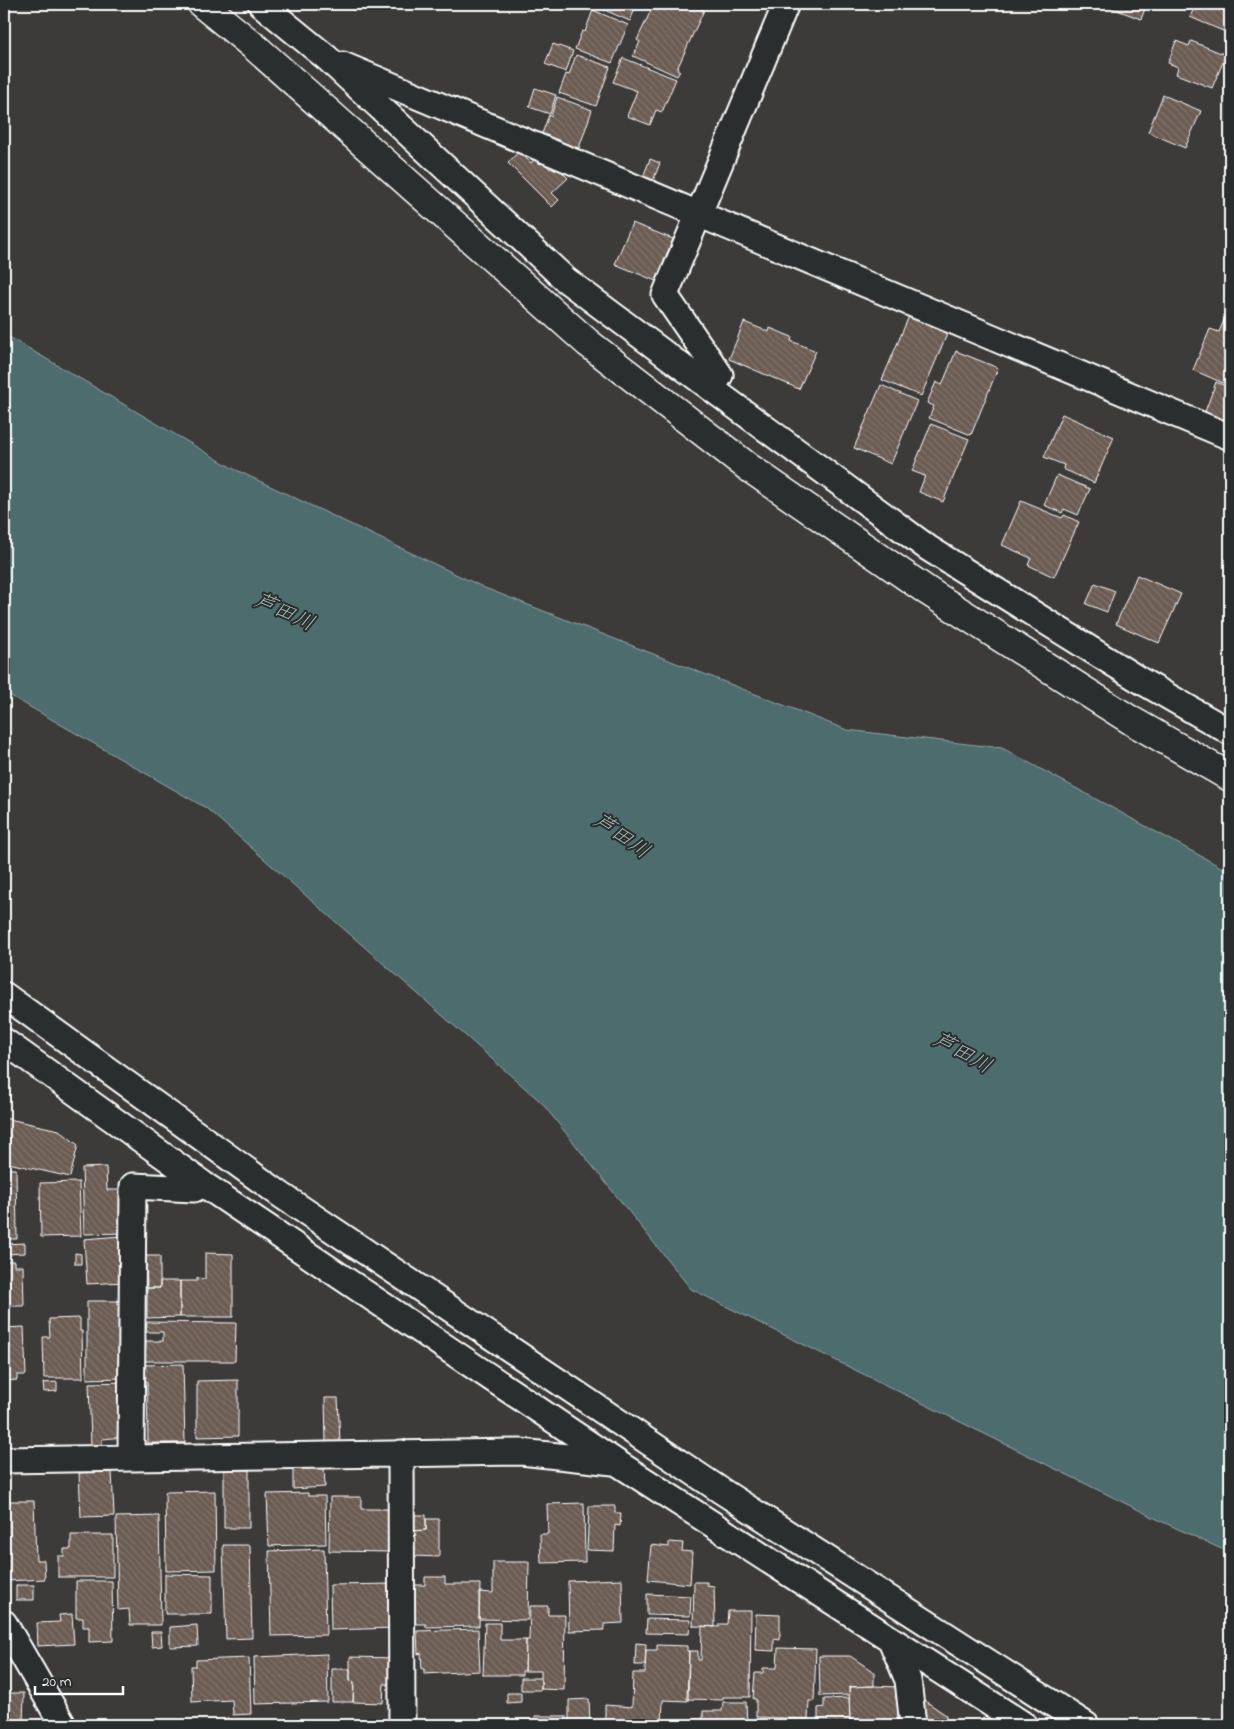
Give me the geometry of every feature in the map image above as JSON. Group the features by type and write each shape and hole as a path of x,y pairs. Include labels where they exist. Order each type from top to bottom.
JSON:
{"street":[{"path":"202,4 256,48 588,343 748,467 929,592 1132,720 1230,777"},
{"path":"261,4 327,58 566,280 928,548 1138,679 1230,732"},
{"path":"712,389 720,375 665,295 786,4"},
{"path":"327,58 1230,437"},
{"path":"4,995 281,1195 720,1490 1086,1725"},
{"path":"4,1041 203,1184 616,1462 1024,1725"},
{"path":"131,1458 133,1186 194,1189 203,1184"},
{"path":"4,1460 521,1452 616,1462"},
{"path":"401,1454 402,1725"},
{"path":"4,1623 63,1725"},
{"path":"891,1640 908,1680 913,1725"}],"water":[{"name":"芦田川","path":"4,334 234,469 485,588 847,730 1002,748 1230,872 1230,1553 1163,1522 691,1289 541,1102 206,808 4,692"}],"building":[{"path":"337,4 356,4 353,10"},
{"path":"596,4 637,4 630,21 595,6"},
{"path":"654,4 703,4 701,9 704,10 677,69 680,71 677,76 633,56 640,42 637,40"},
{"path":"1110,4 1147,4 1141,19 1109,7"},
{"path":"1196,4 1230,5 1230,34 1190,17"},
{"path":"593,10 628,25 612,63 575,49 582,31 585,32"},
{"path":"1176,41 1189,46 1191,41 1226,55 1212,88 1176,74 1178,67 1168,63"},
{"path":"553,44 573,51 566,72 545,64"},
{"path":"576,55 610,67 596,106 559,93 566,74 569,75"},
{"path":"623,58 676,79 662,112 656,110 650,125 627,116 637,91 613,82"},
{"path":"535,88 556,95 550,114 529,107"},
{"path":"1163,95 1201,111 1185,148 1148,132"},
{"path":"557,97 592,110 579,148 541,136 549,115 551,116"},
{"path":"519,151 531,163 535,158 540,164 543,161 550,169 555,165 568,178 552,193 559,200 552,207 508,163"},
{"path":"650,159 660,163 653,181 643,177"},
{"path":"632,223 673,239 656,281 615,264"},
{"path":"1230,306 1230,386 1193,370 1210,329 1219,332"},
{"path":"909,316 948,332 921,396 882,380"},
{"path":"744,322 769,332 770,328 792,337 791,341 816,351 799,389 729,359"},
{"path":"956,351 998,368 971,435 929,418 934,406 927,403 936,382 942,385"},
{"path":"1216,382 1230,388 1230,425 1203,417"},
{"path":"881,385 917,401 891,464 854,448"},
{"path":"1062,414 1114,437 1094,483 1063,469 1064,465 1044,457"},
{"path":"931,424 969,439 943,502 919,492 925,476 912,471"},
{"path":"1057,475 1090,489 1078,515 1064,509 1062,513 1044,505"},
{"path":"1021,501 1062,518 1064,515 1079,522 1054,577 1028,565 1031,558 1002,545"},
{"path":"1137,575 1181,594 1159,643 1116,624"},
{"path":"1095,583 1115,591 1107,612 1086,604"},
{"path":"4,1118 59,1130 78,1145 70,1177 4,1162"},
{"path":"106,1167 107,1190 121,1190 123,1233 84,1234 82,1168"},
{"path":"4,1169 16,1169 17,1239 4,1239"},
{"path":"79,1182 81,1236 41,1237 40,1183"},
{"path":"121,1236 124,1282 87,1284 84,1239"},
{"path":"25,1243 25,1253 6,1254 5,1244"},
{"path":"75,1253 81,1254 81,1264 75,1264"},
{"path":"205,1253 233,1254 233,1317 180,1317 180,1281 197,1281 197,1278 205,1279"},
{"path":"146,1256 160,1256 160,1288 147,1288"},
{"path":"4,1261 14,1261 14,1266 23,1266 24,1306 4,1306"},
{"path":"160,1281 180,1281 180,1317 147,1318 147,1288 160,1288"},
{"path":"87,1301 123,1301 123,1378 87,1379"},
{"path":"80,1318 83,1378 44,1378 43,1337 50,1337 49,1319"},
{"path":"147,1322 236,1323 235,1361 145,1361 146,1341 163,1341 163,1332 146,1332"},
{"path":"24,1327 26,1375 17,1375 17,1380 4,1381 4,1328"},
{"path":"183,1364 185,1443 148,1443 147,1381 143,1381 142,1365"},
{"path":"238,1380 238,1436 197,1437 197,1381"},
{"path":"57,1382 57,1391 44,1392 43,1383"},
{"path":"125,1382 125,1437 102,1439 102,1445 91,1446 89,1383"},
{"path":"325,1398 338,1398 340,1442 326,1443"},
{"path":"324,1467 325,1487 293,1489 293,1468"},
{"path":"4,1469 8,1469 6,1571 4,1571"},
{"path":"224,1470 249,1470 249,1528 224,1528"},
{"path":"112,1472 114,1516 81,1517 79,1473"},
{"path":"215,1491 216,1570 166,1571 165,1492"},
{"path":"308,1493 308,1496 325,1496 326,1544 269,1546 267,1494"},
{"path":"330,1497 361,1497 361,1509 395,1509 390,1552 329,1551"},
{"path":"7,1501 34,1501 36,1560 44,1560 45,1579 6,1581"},
{"path":"584,1503 585,1562 541,1563 540,1534 548,1534 547,1504"},
{"path":"589,1506 615,1506 615,1513 621,1513 620,1526 615,1525 614,1551 587,1550"},
{"path":"412,1515 426,1515 426,1530 412,1531"},
{"path":"159,1516 161,1625 130,1625 129,1609 118,1610 116,1517"},
{"path":"426,1519 439,1519 439,1557 411,1556 412,1531 426,1530"},
{"path":"71,1535 113,1535 113,1577 58,1577 58,1556 64,1556 64,1549 71,1549"},
{"path":"669,1542 683,1543 682,1551 692,1552 690,1584 648,1580 651,1545 669,1547"},
{"path":"223,1545 250,1545 252,1638 226,1639"},
{"path":"324,1549 326,1635 271,1636 269,1551"},
{"path":"493,1562 529,1562 528,1620 479,1619 479,1592 493,1593"},
{"path":"165,1574 212,1575 212,1614 165,1614"},
{"path":"425,1577 445,1577 445,1584 480,1584 479,1626 426,1627 426,1624 413,1624 410,1585 425,1585"},
{"path":"622,1579 623,1623 604,1624 604,1630 569,1631 568,1581"},
{"path":"76,1581 112,1581 113,1641 89,1642 89,1627 83,1627 83,1618 76,1618"},
{"path":"694,1582 707,1582 707,1585 714,1586 715,1627 693,1626"},
{"path":"394,1584 395,1628 331,1630 330,1585"},
{"path":"16,1585 34,1585 34,1600 16,1600"},
{"path":"647,1594 691,1596 690,1616 647,1615"},
{"path":"530,1606 548,1606 548,1615 565,1615 564,1690 541,1689 541,1671 525,1671 526,1640 529,1640"},
{"path":"728,1611 751,1611 750,1697 723,1697 723,1700 687,1699 689,1651 698,1651 698,1660 701,1660 702,1626 719,1627 719,1624 727,1624"},
{"path":"72,1614 74,1644 38,1646 37,1623 60,1622 59,1615"},
{"path":"756,1614 780,1615 780,1640 774,1639 774,1651 755,1650"},
{"path":"647,1619 690,1620 689,1634 646,1633"},
{"path":"485,1623 500,1623 500,1640 526,1640 525,1671 522,1671 522,1675 483,1675"},
{"path":"197,1625 198,1646 170,1647 170,1627"},
{"path":"478,1629 480,1671 424,1674 421,1653 418,1654 417,1631"},
{"path":"151,1632 161,1632 162,1646 152,1647"},
{"path":"636,1643 646,1644 645,1665 635,1665"},
{"path":"657,1645 687,1646 687,1651 689,1651 688,1701 663,1700 662,1725 605,1725 605,1705 632,1707 633,1673 645,1673 646,1650 657,1650"},
{"path":"778,1648 816,1649 814,1701 809,1701 808,1719 756,1717 756,1699 753,1699 755,1673 763,1673 763,1668 777,1668"},
{"path":"327,1654 328,1702 255,1704 254,1657"},
{"path":"819,1656 850,1656 874,1672 874,1686 849,1687 850,1695 820,1696"},
{"path":"350,1657 397,1658 396,1684 384,1684 383,1703 353,1702 354,1682 350,1681"},
{"path":"249,1658 251,1714 233,1715 232,1700 192,1702 191,1666 196,1666 196,1660"},
{"path":"332,1669 350,1669 350,1681 354,1682 353,1702 332,1702"},
{"path":"521,1678 541,1678 541,1690 521,1690"},
{"path":"849,1687 896,1687 898,1724 850,1723"},
{"path":"4,1693 24,1693 23,1725 4,1725"},
{"path":"507,1693 521,1693 521,1702 507,1703"},
{"path":"849,1698 850,1723 818,1725 818,1708 824,1707 824,1699"},
{"path":"921,1698 946,1715 945,1725 920,1725"},
{"path":"589,1699 590,1723 569,1724 569,1700"},
{"path":"723,1702 746,1702 747,1725 681,1725 681,1720 703,1719 703,1711 722,1711"},
{"path":"535,1716 566,1716 566,1725 521,1725 521,1720 535,1720"},
{"path":"780,1722 780,1725 747,1725 747,1723"}]}
